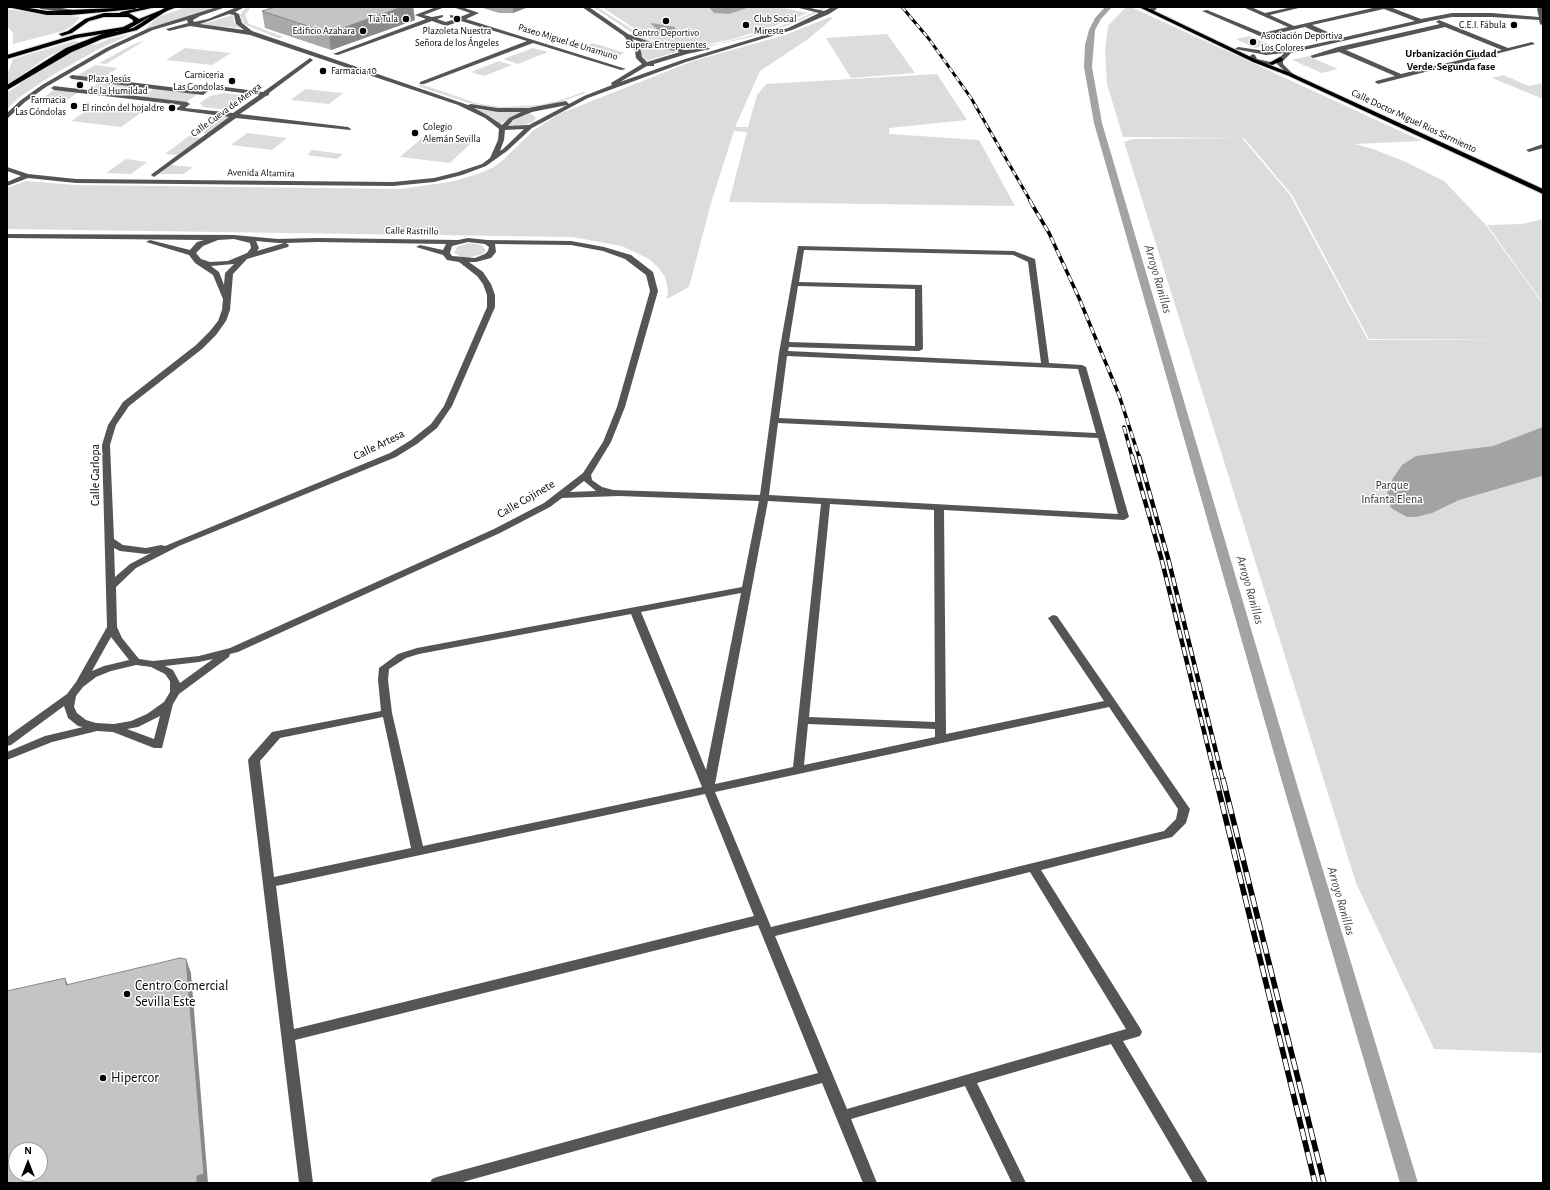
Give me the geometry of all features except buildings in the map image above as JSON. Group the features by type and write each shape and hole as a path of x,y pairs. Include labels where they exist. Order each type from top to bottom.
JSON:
{"highway":[{"path":"10,7 75,16 104,15"},
{"path":"47,13 96,12 134,7"},
{"path":"90,40 136,29 166,9"},
{"path":"7,88 46,62 90,40 112,32"}],"main road":[{"path":"7,51 70,32 84,23 104,15 118,14 153,7"},
{"path":"7,57 76,36 98,32 112,32 130,27 166,9 174,7"},
{"name":"Calle Doctor Miguel Rios Sarmiento","path":"1143,7 1151,8 1255,61 1291,75 1543,191"},
{"path":"118,14 132,16 136,19 136,23"},
{"name":"Calle Doctor Miguel Rios Sarmiento","path":"1219,43 1254,54 1272,62 1291,75"},
{"name":"Calle Doctor Miguel Rios Sarmiento","path":"1272,62 1280,60"}],"street":[{"path":"41,7 96,12"},
{"path":"7,117 23,101 59,76 108,49 151,29 223,7"},
{"path":"134,37 192,25 242,7"},
{"path":"585,7 626,35 654,45 686,52 688,56 684,61"},
{"path":"798,7 827,13"},
{"name":"Avenida Altamira","path":"502,128 511,119 530,110 586,97 684,61 790,29 837,7"},
{"path":"1246,7 1294,28"},
{"path":"1264,15 1300,7"},
{"path":"1205,11 1257,34 1265,34 1294,28 1384,7 1420,21"},
{"path":"433,10 441,10 458,10 476,13 446,24 418,16 433,10"},
{"path":"336,54 432,20 441,10"},
{"path":"458,10 460,19"},
{"path":"1238,49 1266,53 1293,51 1420,21 1471,15 1542,21 1542,10"},
{"path":"192,25 190,19 199,14 230,12 236,14 239,24 251,32"},
{"name":"Paseo Miguel de Unamuno","path":"460,19 624,69"},
{"path":"1430,19 1508,50"},
{"path":"192,25 251,32 460,104 487,117 502,128 530,127"},
{"path":"1306,25 1340,40"},
{"path":"1313,56 1445,25"},
{"path":"626,35 635,46 639,58 646,64 673,65"},
{"name":"Avenida Altamira","path":"600,92 646,64 686,52 754,40"},
{"path":"422,84 532,41"},
{"path":"1324,44 1400,76"},
{"path":"1378,82 1532,44"},
{"path":"1291,75 1280,64 1280,60 1286,54 1293,51"},
{"name":"Calle Doctor Miguel Rios Sarmiento","path":"1254,54 1266,53 1276,55 1280,60"},
{"path":"1254,54 1252,56 1255,61"},
{"name":"Calle Cueva de Menga","path":"154,175 266,94 310,60"},
{"name":"Calle Doctor Miguel Rios Sarmiento","path":"1255,61 1272,62"},
{"path":"72,77 203,92"},
{"path":"266,94 210,87 179,109 348,129"},
{"path":"54,88 187,104"},
{"name":"Avenida Altamira","path":"24,178 76,181 393,184 434,180 460,174 484,165 492,160 530,127 586,97"},
{"path":"460,104 498,110 530,110 542,117 540,121"},
{"path":"492,160 500,145 502,128"},
{"path":"1530,150 1543,146"},
{"path":"7,169 24,178"},
{"path":"7,180 24,178"},
{"path":"7,184 24,178"},
{"path":"7,236 102,237 144,241 192,254 198,261 216,274 227,300"},
{"name":"Calle Rastrillo","path":"102,237 244,238 278,241 367,240 457,242 468,240 487,242"},
{"path":"192,254 200,244 217,238"},
{"path":"244,238 252,242 255,248 247,257"},
{"name":"Calle Rastrillo","path":"198,261 210,264 229,263 278,246 316,240"},
{"name":"Calle Rastrillo","path":"367,240 428,248 446,253 450,258 461,260"},
{"path":"446,253 449,245 457,242"},
{"path":"480,274 493,246 487,242"},
{"name":"Calle Cojinete","path":"153,664 199,659 234,650 497,531 547,505 562,495 586,475 607,442 621,406 654,292 650,274 628,257 604,249 571,243 487,242"},
{"name":"Calle Cojinete","path":"461,260 476,260 490,254 536,242"},
{"path":"708,789 764,498 784,348 801,248 1014,253 1032,260 1045,365"},
{"name":"Calle Garlopa","path":"136,662 117,639 112,627 106,445 112,425 126,404 199,347 213,333 222,321 226,310 229,273 247,257"},
{"name":"Calle Artesa","path":"111,586 133,566 176,544 393,455 414,442 434,426 448,406 491,307 491,295 487,284 480,274 461,260"},
{"path":"784,348 919,349 919,288 795,284"},
{"path":"562,495 618,493 764,498 1124,517 1082,367 784,348"},
{"path":"774,420 1102,436"},
{"path":"586,475 588,481 599,489 618,493"},
{"path":"798,770 826,501"},
{"path":"939,507 941,739"},
{"name":"Calle Artesa","path":"109,540 120,548 146,551 176,544"},
{"path":"418,851 387,713 383,680 384,668 402,656 417,651 747,589"},
{"path":"635,610 870,1183"},
{"path":"767,933 1168,834 1182,820 1184,809 1053,618"},
{"path":"7,742 71,696 79,685 112,627"},
{"name":"Calle Cojinete","path":"175,692 234,650"},
{"path":"79,685 92,675 108,668 136,662 153,664 169,672 175,681 175,692 168,704 158,745 114,728"},
{"path":"71,696 69,707 72,715 82,723 96,727 114,728 134,724 151,717 168,704"},
{"path":"269,883 1111,703"},
{"path":"306,1183 254,760 276,735 387,713"},
{"path":"803,720 941,726"},
{"path":"7,756 49,739 96,727"},
{"path":"842,1116 1135,1032 1033,867"},
{"path":"288,1036 762,919"},
{"path":"1114,1038 1201,1183"},
{"path":"437,1183 826,1076"},
{"path":"969,1080 1019,1183"}],"green space":[{"path":"186,7 217,7 145,29 158,17"},
{"path":"246,7 251,7 245,15 249,24 284,37 278,38 244,24 240,15"},
{"path":"593,7 597,7 649,40 666,44 692,46 717,44 745,37 790,23 824,7 828,7 795,23 747,38 710,46 687,48 659,45 640,38"},
{"path":"602,7 779,7 808,13 763,30 729,40 708,44 686,45 650,39"},
{"name":"Parque Infanta Elena","path":"1126,7 1131,7 1422,141 1355,144 1373,149 1406,162 1444,181 1485,224 1543,304 1543,1053 1434,1049 1356,883 1124,142 1133,139 1242,138 1123,137 1107,84 1105,50 1108,26","holes":["1242,138 1244,138 1292,195 1369,339 1518,339 1368,340 1290,195"]},
{"path":"7,9 80,17 72,26 63,31 13,44 13,33 7,26"},
{"path":"233,15 234,23 241,28 199,25"},
{"path":"830,17 833,18 808,39 760,71 735,127 748,127 757,95 766,84 937,74 967,120 889,128 889,134 979,140 1015,206 729,202 747,132 734,131 711,203 689,287 667,299 668,290 665,277 658,267 649,259 622,246 572,237 7,229 7,188 26,181 75,185 400,189 450,182 478,174 494,167 534,130 559,114 693,61 785,35"},
{"path":"131,34 97,50 51,76 21,96 7,109 7,93 43,68 91,44 95,45 109,39"},
{"path":"887,34 915,73 851,78 826,38"},
{"name":"Asociación Deportiva Los Colores","path":"1250,36 1270,45 1255,48 1236,39"},
{"path":"146,40 106,64 99,63 134,44"},
{"path":"74,41 79,42 47,57 7,85 7,75 13,59"},
{"path":"635,42 652,47 678,51 647,61 643,58 641,51"},
{"path":"593,43 625,53 610,59 578,49"},
{"path":"185,48 231,53 212,65 166,60"},
{"path":"533,48 548,52 518,64 503,59"},
{"path":"1308,56 1338,69 1322,73 1292,60"},
{"path":"499,61 512,65 484,76 471,72"},
{"path":"95,65 118,68 99,80 75,77"},
{"path":"1503,75 1529,86 1543,83 1543,99 1492,78"},
{"path":"101,82 145,87 131,96 87,91"},
{"path":"418,83 476,103 501,107 540,105 564,99 583,92 586,93 554,104 523,108 501,108 469,103 420,87"},
{"path":"155,88 199,93 186,102 141,97"},
{"path":"55,89 79,92 59,105 38,102"},
{"path":"305,89 343,93 329,104 291,100"},
{"path":"223,93 241,95 244,100 234,107 221,109 203,107 200,103 210,96"},
{"path":"94,106 142,112 121,127 71,121"},
{"path":"474,109 502,112 521,112 500,124 492,117"},
{"path":"530,113 536,118 533,122 522,126 508,126 514,120"},
{"path":"218,115 230,117 207,133 195,132"},
{"path":"247,133 287,138 272,150 231,145"},
{"path":"189,136 201,138 177,155 165,154"},
{"path":"422,138 471,143 450,163 400,157"},
{"path":"312,150 343,154 337,159 307,155"},
{"path":"126,159 147,162 131,174 106,173"},
{"path":"171,165 193,167 184,174 158,174"},
{"path":"1543,219 1543,303 1487,225 1522,224"},
{"path":"469,243 481,245 486,250 483,254 471,257 462,257 454,253 457,247"}],"shaded area":[{"path":"709,7 747,8 729,14 714,13"},
{"path":"651,24 675,27 675,32 660,32"},
{"path":"1543,427 1542,476 1459,500 1432,513 1416,517 1407,517 1391,508 1387,493 1393,478 1402,465 1416,456 1493,446"}],"waterway":[{"name":"Arroyo Ranillas","path":"1109,7 1098,18 1092,30 1089,45 1088,67 1098,123 1290,785 1409,1183"}],"railway":[{"path":"902,7 929,39 971,98 1031,202"},
{"path":"1030,201 1049,233 1079,298 1119,395 1139,457"},
{"path":"1124,427 1132,457"},
{"path":"1132,456 1161,557 1216,780"},
{"path":"1139,456 1168,558 1223,780"},
{"path":"1216,779 1315,1183"},
{"path":"1223,779 1324,1183"}],"place":[{"name":"Tía Tula","path":"406,19"},
{"name":"Plazoleta Nuestra Señora de los Ángeles","path":"457,19"},
{"name":"Centro Deportivo Supera Entrepuentes","path":"666,21"},
{"name":"Club Social Mireste","path":"746,25"},
{"name":"C.E.I. Fábula","path":"1514,25"},
{"name":"Edificio Azahara","path":"363,31"},
{"name":"Asociación Deportiva Los Colores","path":"1253,42"},
{"name":"Farmacia 10","path":"323,71"},
{"name":"Carniceria Las Gondolas","path":"232,81"},
{"name":"Plaza Jesús de la Humildad","path":"80,85"},
{"name":"Farmacia Las Góndolas","path":"74,106"},
{"name":"El rincón del hojaldre","path":"172,108"},
{"name":"Colegio Alemán Sevilla","path":"415,133"},
{"name":"Centro Comercial Sevilla Este","path":"127,994"},
{"name":"Hipercor","path":"103,1078"}],"district":[{"name":"Urbanización Ciudad Verde. Segunda fase","path":"1451,60"}]}
